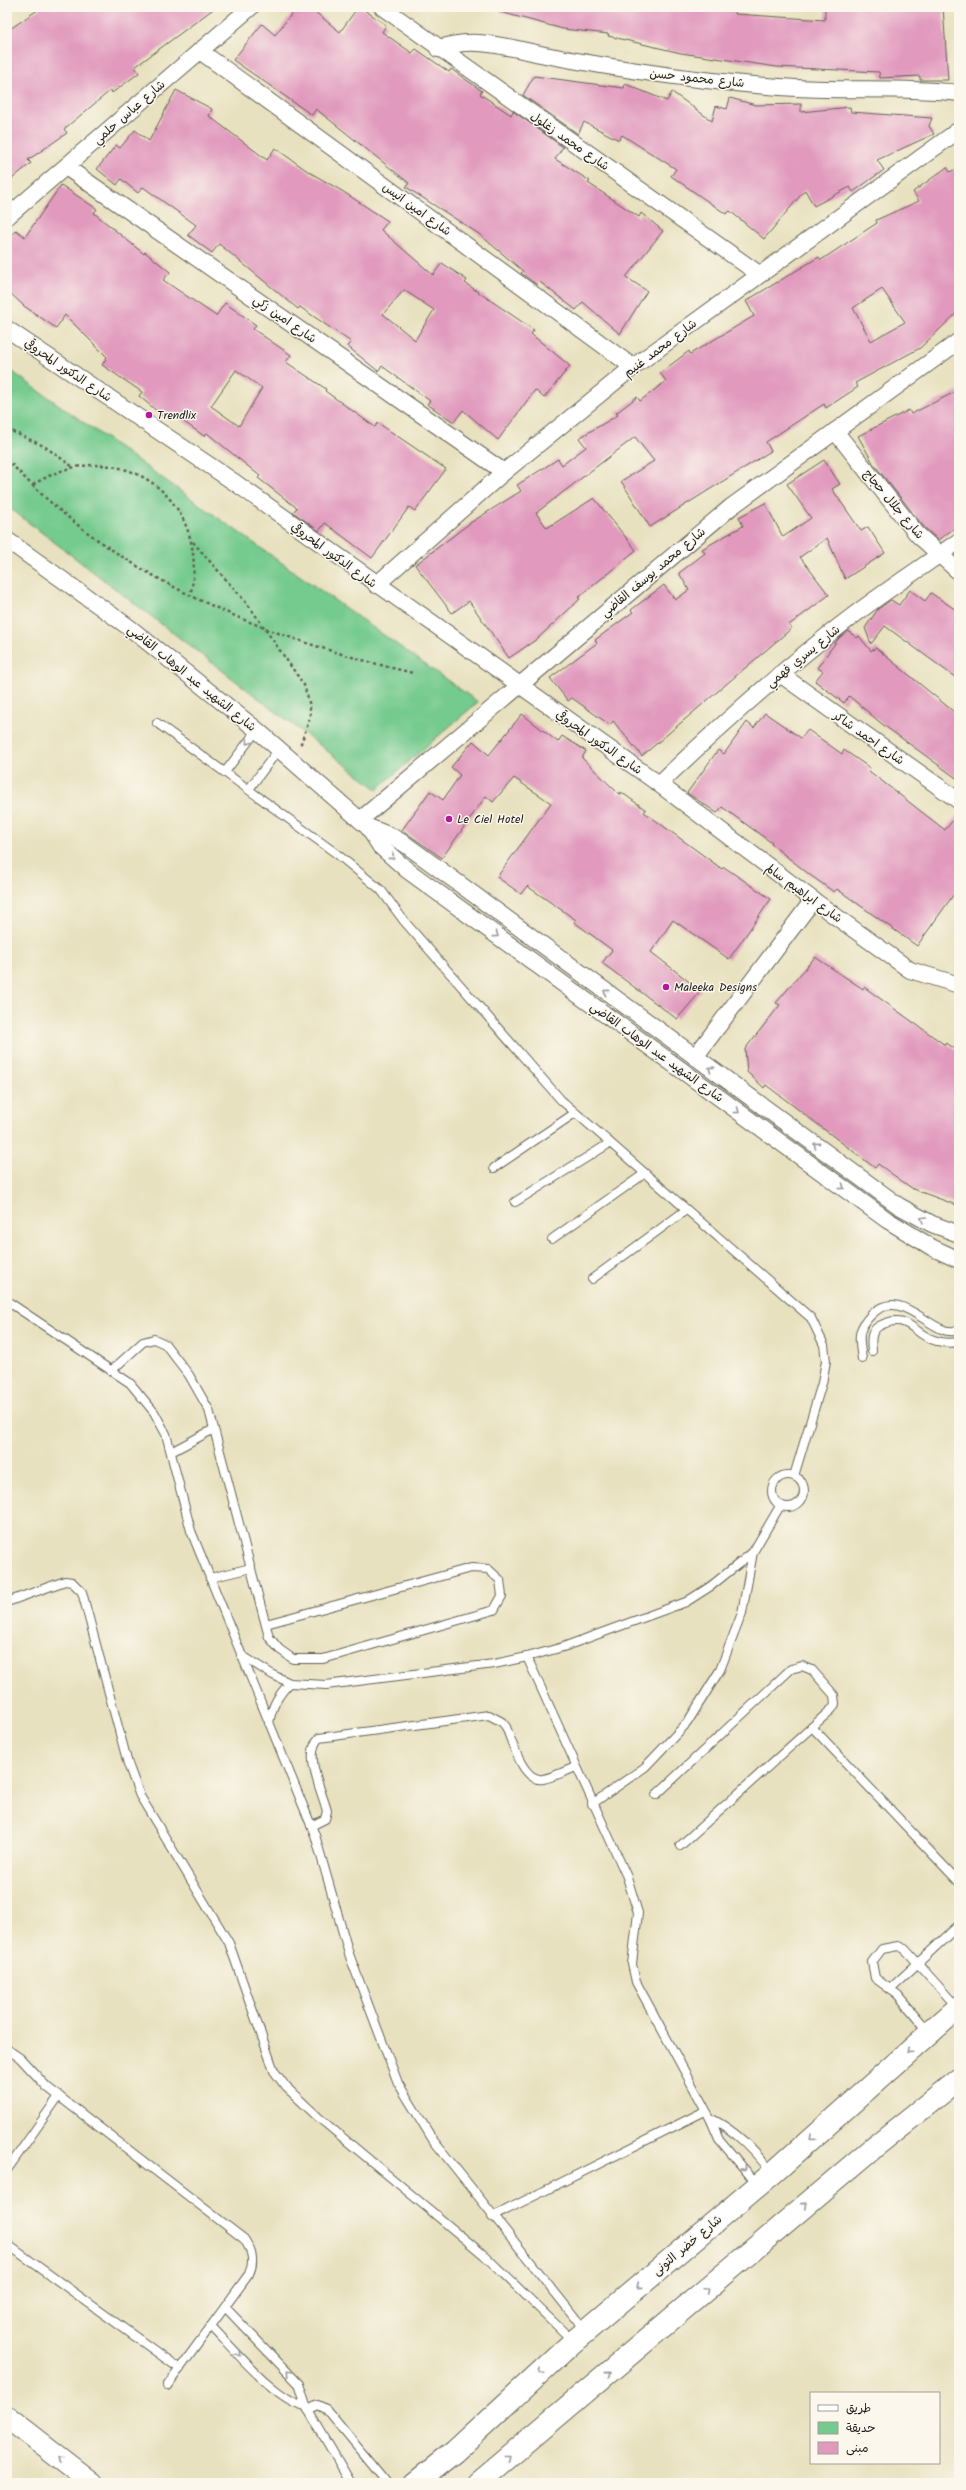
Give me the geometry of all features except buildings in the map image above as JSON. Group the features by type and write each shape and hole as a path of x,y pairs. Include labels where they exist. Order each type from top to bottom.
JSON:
{"main road":[{"name":"شارع خضر التونى","path":"415,2483 454,2452 580,2337 766,2179 958,2007"},
{"path":"478,2483 873,2148 959,2079"},
{"path":"7,2417 92,2483"}],"street":[{"name":"شارع عباس حلمي","path":"7,217 251,7"},
{"name":"شارع محمد زغلول","path":"382,7 438,49 759,274"},
{"name":"شارع محمود حسن","path":"438,49 450,44 473,42 608,67 692,79 796,88 959,93"},
{"name":"شارع امين انيس","path":"200,51 633,367"},
{"name":"شارع محمد غنيم","path":"376,585 504,472 633,367 959,130"},
{"name":"شارع امين زكي","path":"66,167 504,472"},
{"name":"شارع الدكتور المحروقي","path":"7,329 237,484 376,585 659,784"},
{"name":"شارع محمد يوسف القاضي","path":"364,823 518,685 731,507 959,341"},
{"name":"شارع جلال حجاج","path":"835,431 894,507 939,555 959,572"},
{"name":"شارع الشهيد عبد الوهاب القاضي","path":"7,540 130,628 257,730 364,823 388,854 430,887 887,1220 933,1248 959,1260"},
{"name":"شارع يسري فهمي","path":"659,784 718,728 780,674 858,612 959,540"},
{"name":"شارع احمد شاكر","path":"780,674 959,801"},
{"name":"شارع ابراهيم سالم","path":"659,784 813,900 910,970 959,985"},
{"name":"شارع الشهيد عبد الوهاب القاضي","path":"364,823 405,844 899,1206 932,1224 959,1234"},
{"path":"695,1057 813,900"}],"lane":[{"path":"157,723 337,854 381,890 404,921 555,1094 644,1174 811,1318 818,1329 824,1345 826,1361 822,1383 794,1476"},
{"path":"225,772 257,730"},
{"path":"249,789 279,749"},
{"path":"494,1168 575,1113"},
{"path":"515,1202 610,1143"},
{"path":"552,1239 644,1174"},
{"path":"592,1279 686,1210"},
{"path":"7,1301 130,1383 154,1412 166,1434 191,1531 311,1826 349,1954 398,2083 433,2140 492,2217 580,2337"},
{"path":"862,1359 859,1335 863,1323 877,1310 892,1305 908,1308 946,1331 959,1331"},
{"path":"872,1351 872,1335 877,1328 886,1322 897,1320 908,1323 925,1337 937,1342 959,1342"},
{"path":"111,1371 143,1342 154,1339 165,1344 189,1375 209,1410 269,1637 279,1649 293,1659 323,1659 494,1610 502,1596 500,1580 488,1569 471,1568 266,1624"},
{"path":"171,1452 214,1429"},
{"path":"782,1476 794,1476 803,1484 804,1495 797,1505 792,1507 780,1506 772,1497 773,1484 782,1476"},
{"path":"241,1654 262,1669 290,1683 326,1685 494,1664 527,1657 563,1647 686,1602 712,1586 752,1552 780,1506"},
{"path":"592,1804 645,1767 687,1723 720,1670 740,1620 752,1552"},
{"path":"210,1578 251,1568"},
{"path":"7,1602 65,1581 72,1582 82,1592 128,1764 140,1796 229,1943 274,2071 286,2087 318,2117 580,2337"},
{"path":"527,1657 592,1804 627,1877 638,1913 632,1964 636,1982 710,2118 718,2139 766,2179"},
{"path":"656,1795 790,1669 802,1666 812,1670 834,1695 835,1704 832,1709 680,1846"},
{"path":"269,1724 272,1708 279,1694 290,1683"},
{"path":"311,1826 325,1819 327,1811 311,1756 313,1745 319,1738 489,1714 502,1722 506,1727 525,1772 532,1777 542,1780 576,1767"},
{"path":"812,1727 959,1882"},
{"path":"890,1989 959,1925"},
{"path":"930,2033 905,2002 875,1978 872,1971 872,1962 882,1949 898,1946 905,1949 958,2007"},
{"path":"7,2049 20,2058 59,2096 244,2239 251,2249 252,2267 225,2307 167,2386"},
{"path":"7,2170 59,2096"},
{"path":"492,2217 705,2111"},
{"path":"710,2118 729,2127 743,2139 766,2179"},
{"path":"7,2244 180,2369"},
{"path":"225,2307 292,2376 303,2394 307,2408 351,2483"},
{"path":"211,2326 281,2396 307,2408 318,2406 326,2409 387,2483"}],"path":[{"path":"7,429 44,446 73,467"},
{"path":"7,459 33,485 108,546 190,596 266,630 372,663 413,673"},
{"path":"33,485 52,474 73,467 94,464 115,466 135,473 154,483 165,492 182,514 193,542 195,568 190,596"},
{"path":"193,542 231,583 298,674 308,697 310,718 294,762"}],"green space":[{"path":"7,368 478,702 377,789 7,506"}],"place":[{"name":"Trendlix","path":"149,415"},
{"name":"Le Ciel Hotel","path":"449,819"},
{"name":"Maleeka Designs","path":"666,987"}]}
